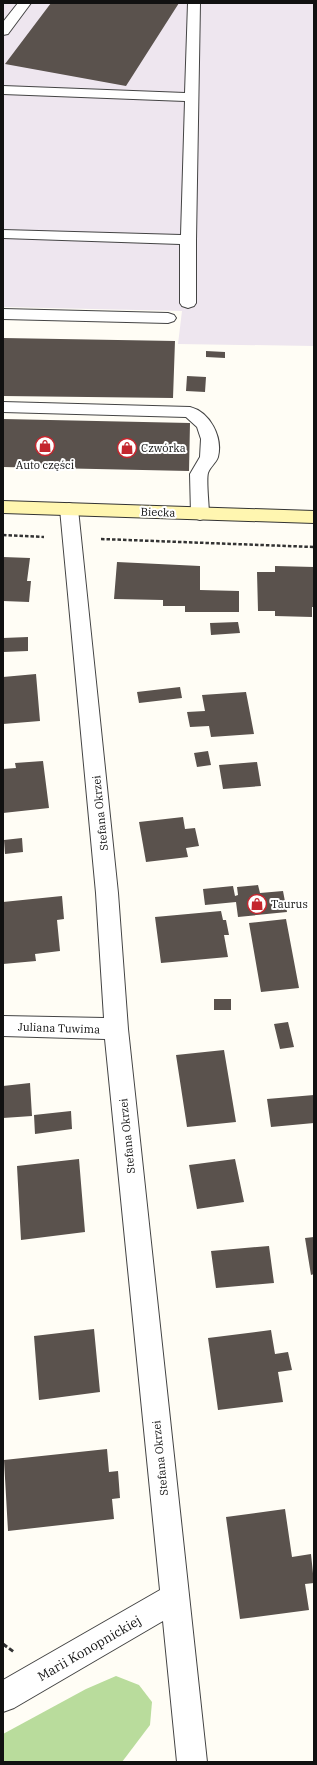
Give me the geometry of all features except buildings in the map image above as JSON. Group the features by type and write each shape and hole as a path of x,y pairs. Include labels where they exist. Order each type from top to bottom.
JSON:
{"street":[{"name":"Biecka","path":"3,507 314,518"},
{"name":"Stefana Okrzei","path":"69,509 108,893 116,1029 192,1762"},
{"name":"Juliana Tuwima","path":"3,1026 116,1029"},
{"name":"Marii Konopnickiej","path":"3,1697 174,1598"}],"lane":[{"path":"3,31 25,3"},
{"path":"188,303 188,240 194,3"},
{"path":"3,90 191,97"},
{"path":"3,234 188,240"},
{"path":"3,314 168,318"},
{"path":"3,406 190,412 205,425 209,439 209,457 199,474 200,514"}],"path":[{"path":"136,540 314,547"}],"shaded area":[{"path":"3,3 314,3 314,346 178,344 182,311 3,307"}],"green space":[{"path":"116,1676 139,1685 152,1702 150,1725 122,1762 3,1762 3,1734 86,1689"}],"place":[{"name":"Auto części","path":"45,446"},
{"name":"Czwórka","path":"127,448"},
{"name":"Taurus","path":"257,904"}]}
